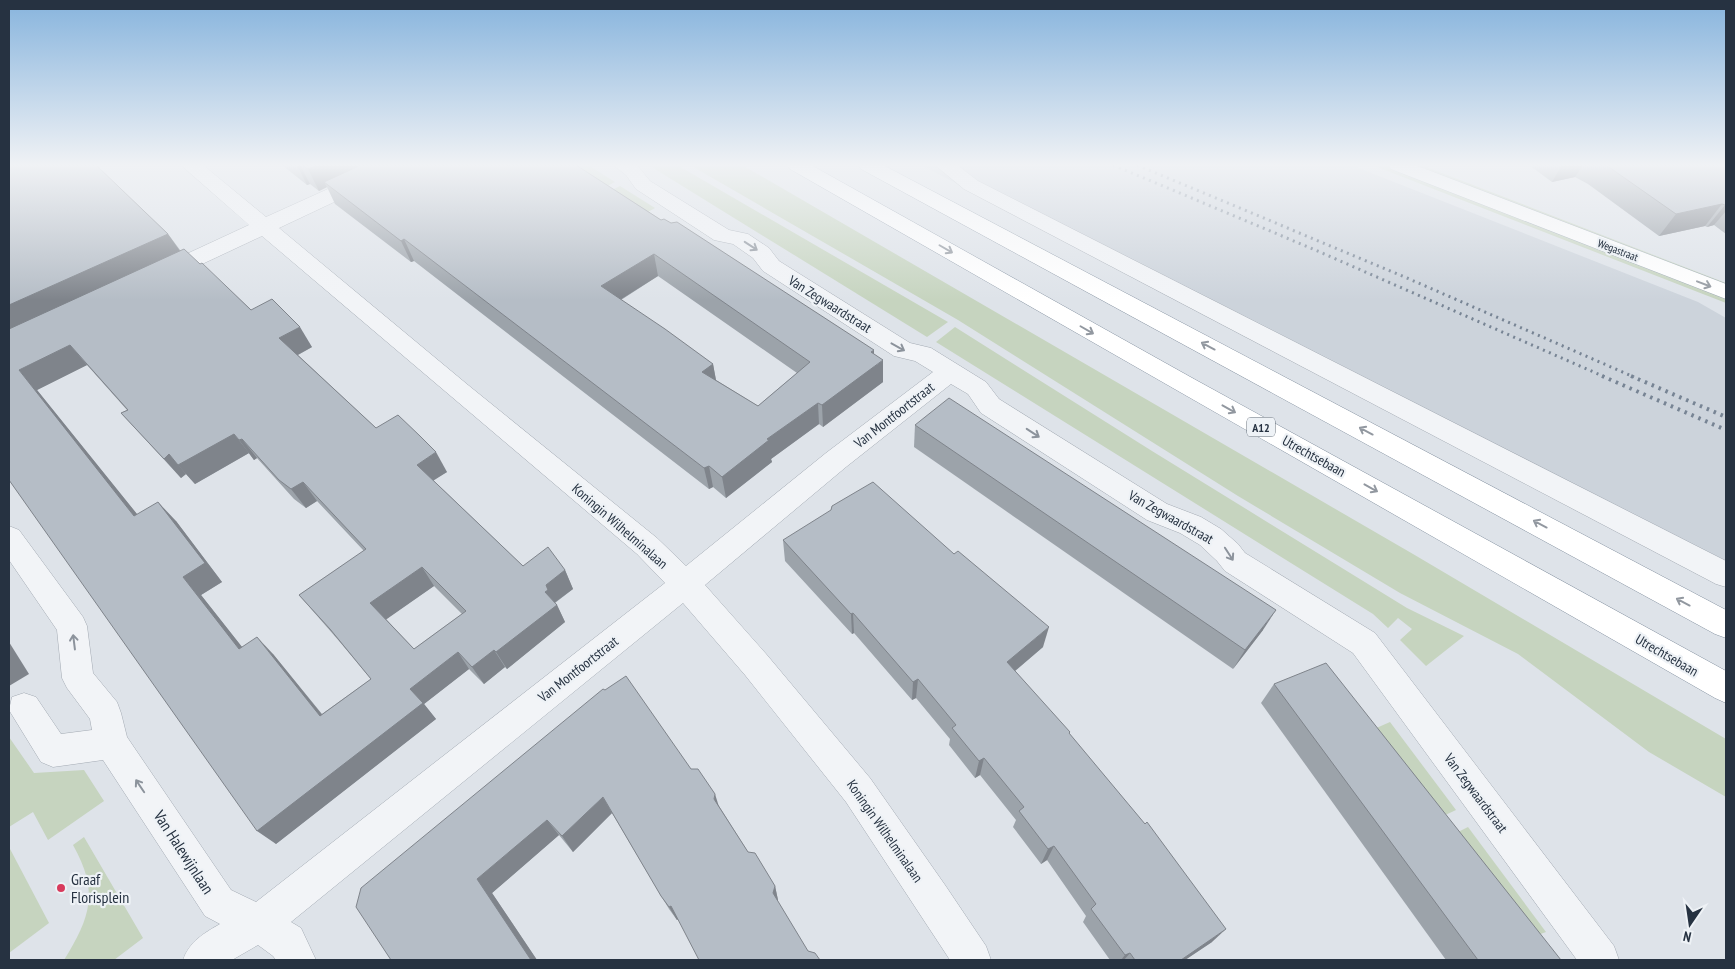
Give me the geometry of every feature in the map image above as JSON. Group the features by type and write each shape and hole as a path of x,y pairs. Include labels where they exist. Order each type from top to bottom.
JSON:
{"main road":[{"name":"Utrechtsebaan","path":"877,210 1193,390 1726,688"},
{"path":"952,210 1726,625"},
{"name":"Wegastraat","path":"1515,210 1726,292"},
{"name":"Wegastraat","path":"1552,210 1726,277"}],"street":[{"name":"Koningin Wilhelminalaan","path":"246,210 451,384 647,546 685,584 756,665 858,790 972,960"},
{"path":"140,284 299,210"},
{"name":"Van Zegwaardstraat","path":"683,210 722,235 740,239 762,252 771,266 886,340 903,350 922,354 978,388 990,406 1157,512 1187,522 1225,547 1235,562 1364,643 1600,960"},
{"path":"1020,210 1726,575"},
{"name":"Van Montfoortstraat","path":"202,960 220,946 259,924 685,584 836,460 950,372"},
{"name":"Van Halewijnlaan","path":"9,538 42,587 72,626 78,678 105,713 111,743 218,903 259,924 287,942 297,960"},
{"path":"24,708 53,752 111,743"}],"shaded area":[{"path":"1008,210 1466,210 1698,302 1726,318 1726,584"}],"green space":[{"path":"626,210 651,210 639,217"},
{"path":"722,210 755,210 948,322 927,337"},
{"path":"768,210 820,210 1413,554 1726,739 1726,797 1649,752 1518,654 1400,593 1238,496 958,320"},
{"path":"1488,210 1502,210 1726,297 1726,303"},
{"path":"1531,210 1538,210 1726,283 1726,285"},
{"path":"955,327 1407,608 1464,636 1426,666 1400,640 1412,629 1398,618 1388,628 1373,614 936,342"},
{"path":"1390,722 1456,810 1424,825 1356,737"},
{"path":"9,737 34,773 84,770 104,801 48,840 33,812 9,827"},
{"path":"1468,827 1546,932 1516,943 1438,842"},
{"path":"84,837 143,938 114,960 64,960 86,917 89,890 81,861 73,845"},
{"path":"9,847 49,923 9,953"}],"building":[{"path":"9,210 143,210 168,234 9,305"},
{"path":"361,210 646,210 661,220 664,219 671,223 677,222 874,350 871,352 883,360 822,405 818,403 767,439 769,440 722,477 709,466 704,468 404,239 401,241","holes":["654,254 810,362 758,406 702,372 713,364 601,286"]},
{"path":"1671,210 1693,210 1676,214"},
{"path":"184,249 200,264 202,263 251,310 272,299 300,327 279,338 376,428 398,415 436,452 417,465 523,566 548,547 565,570 546,585 548,590 545,592 557,605 496,652 494,650 472,667 458,652 410,689 423,703 257,831 9,480 9,329","holes":["70,345 128,410 121,413 164,459 169,454 178,465 234,434 239,440 242,439 279,480 291,489 303,482 366,549 299,595 371,679 320,716 257,637 239,649 183,577 205,563 158,502 134,516 19,370","422,567 466,611 414,649 370,603"]},
{"path":"949,398 1276,610 1245,650 915,425"},
{"path":"873,482 954,554 958,551 1049,627 1007,662 1070,732 1145,824 1147,822 1226,929 1181,960 1135,960 1130,953 1125,955 1091,909 1096,904 1054,846 1048,849 1019,811 1024,807 984,758 979,761 952,728 956,725 918,679 913,682 853,613 851,614 783,540 831,510 832,506"},
{"path":"1326,663 1561,960 1478,960 1274,684"},
{"path":"626,676 691,769 698,769 715,794 714,799 748,852 755,853 775,886 773,893 808,951 815,953 820,960 699,960 671,906 669,907 661,896 603,797 562,836 547,820 477,879 531,960 391,960 356,907 361,888 603,689 605,690"}],"railway":[{"path":"1221,210 1605,377"},
{"path":"1245,210 1407,278 1634,377"},
{"path":"1602,376 1726,430"},
{"path":"1631,376 1726,417"}],"place":[{"name":"Graaf Florisplein","path":"61,888"}]}
